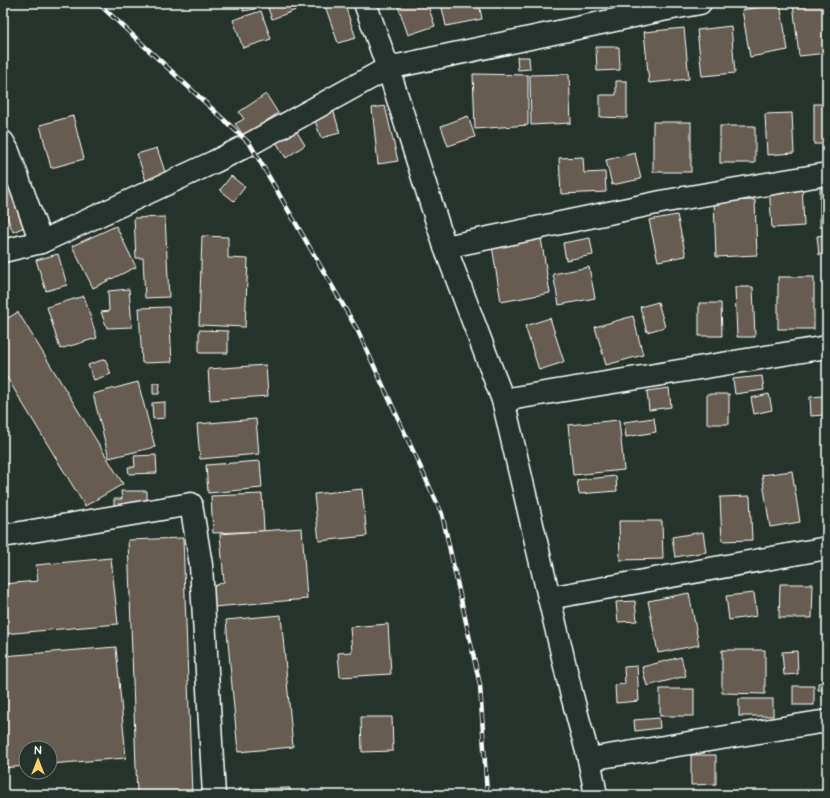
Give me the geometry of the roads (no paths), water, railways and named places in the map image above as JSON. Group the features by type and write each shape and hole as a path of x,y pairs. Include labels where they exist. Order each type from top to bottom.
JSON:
{"street":[{"path":"365,3 388,68 445,247 503,400 571,692 589,759 596,795"},
{"path":"3,251 41,242 232,153 388,68 700,3"},
{"path":"3,142 8,151 41,242"},
{"path":"445,247 666,201 827,174"},
{"path":"503,400 827,346"},
{"path":"3,536 191,504 201,565 214,795"},
{"path":"549,598 827,548"},
{"path":"589,759 827,721"}],"railway":[{"path":"98,3 250,144 358,331 442,514 480,685 487,795"}]}
